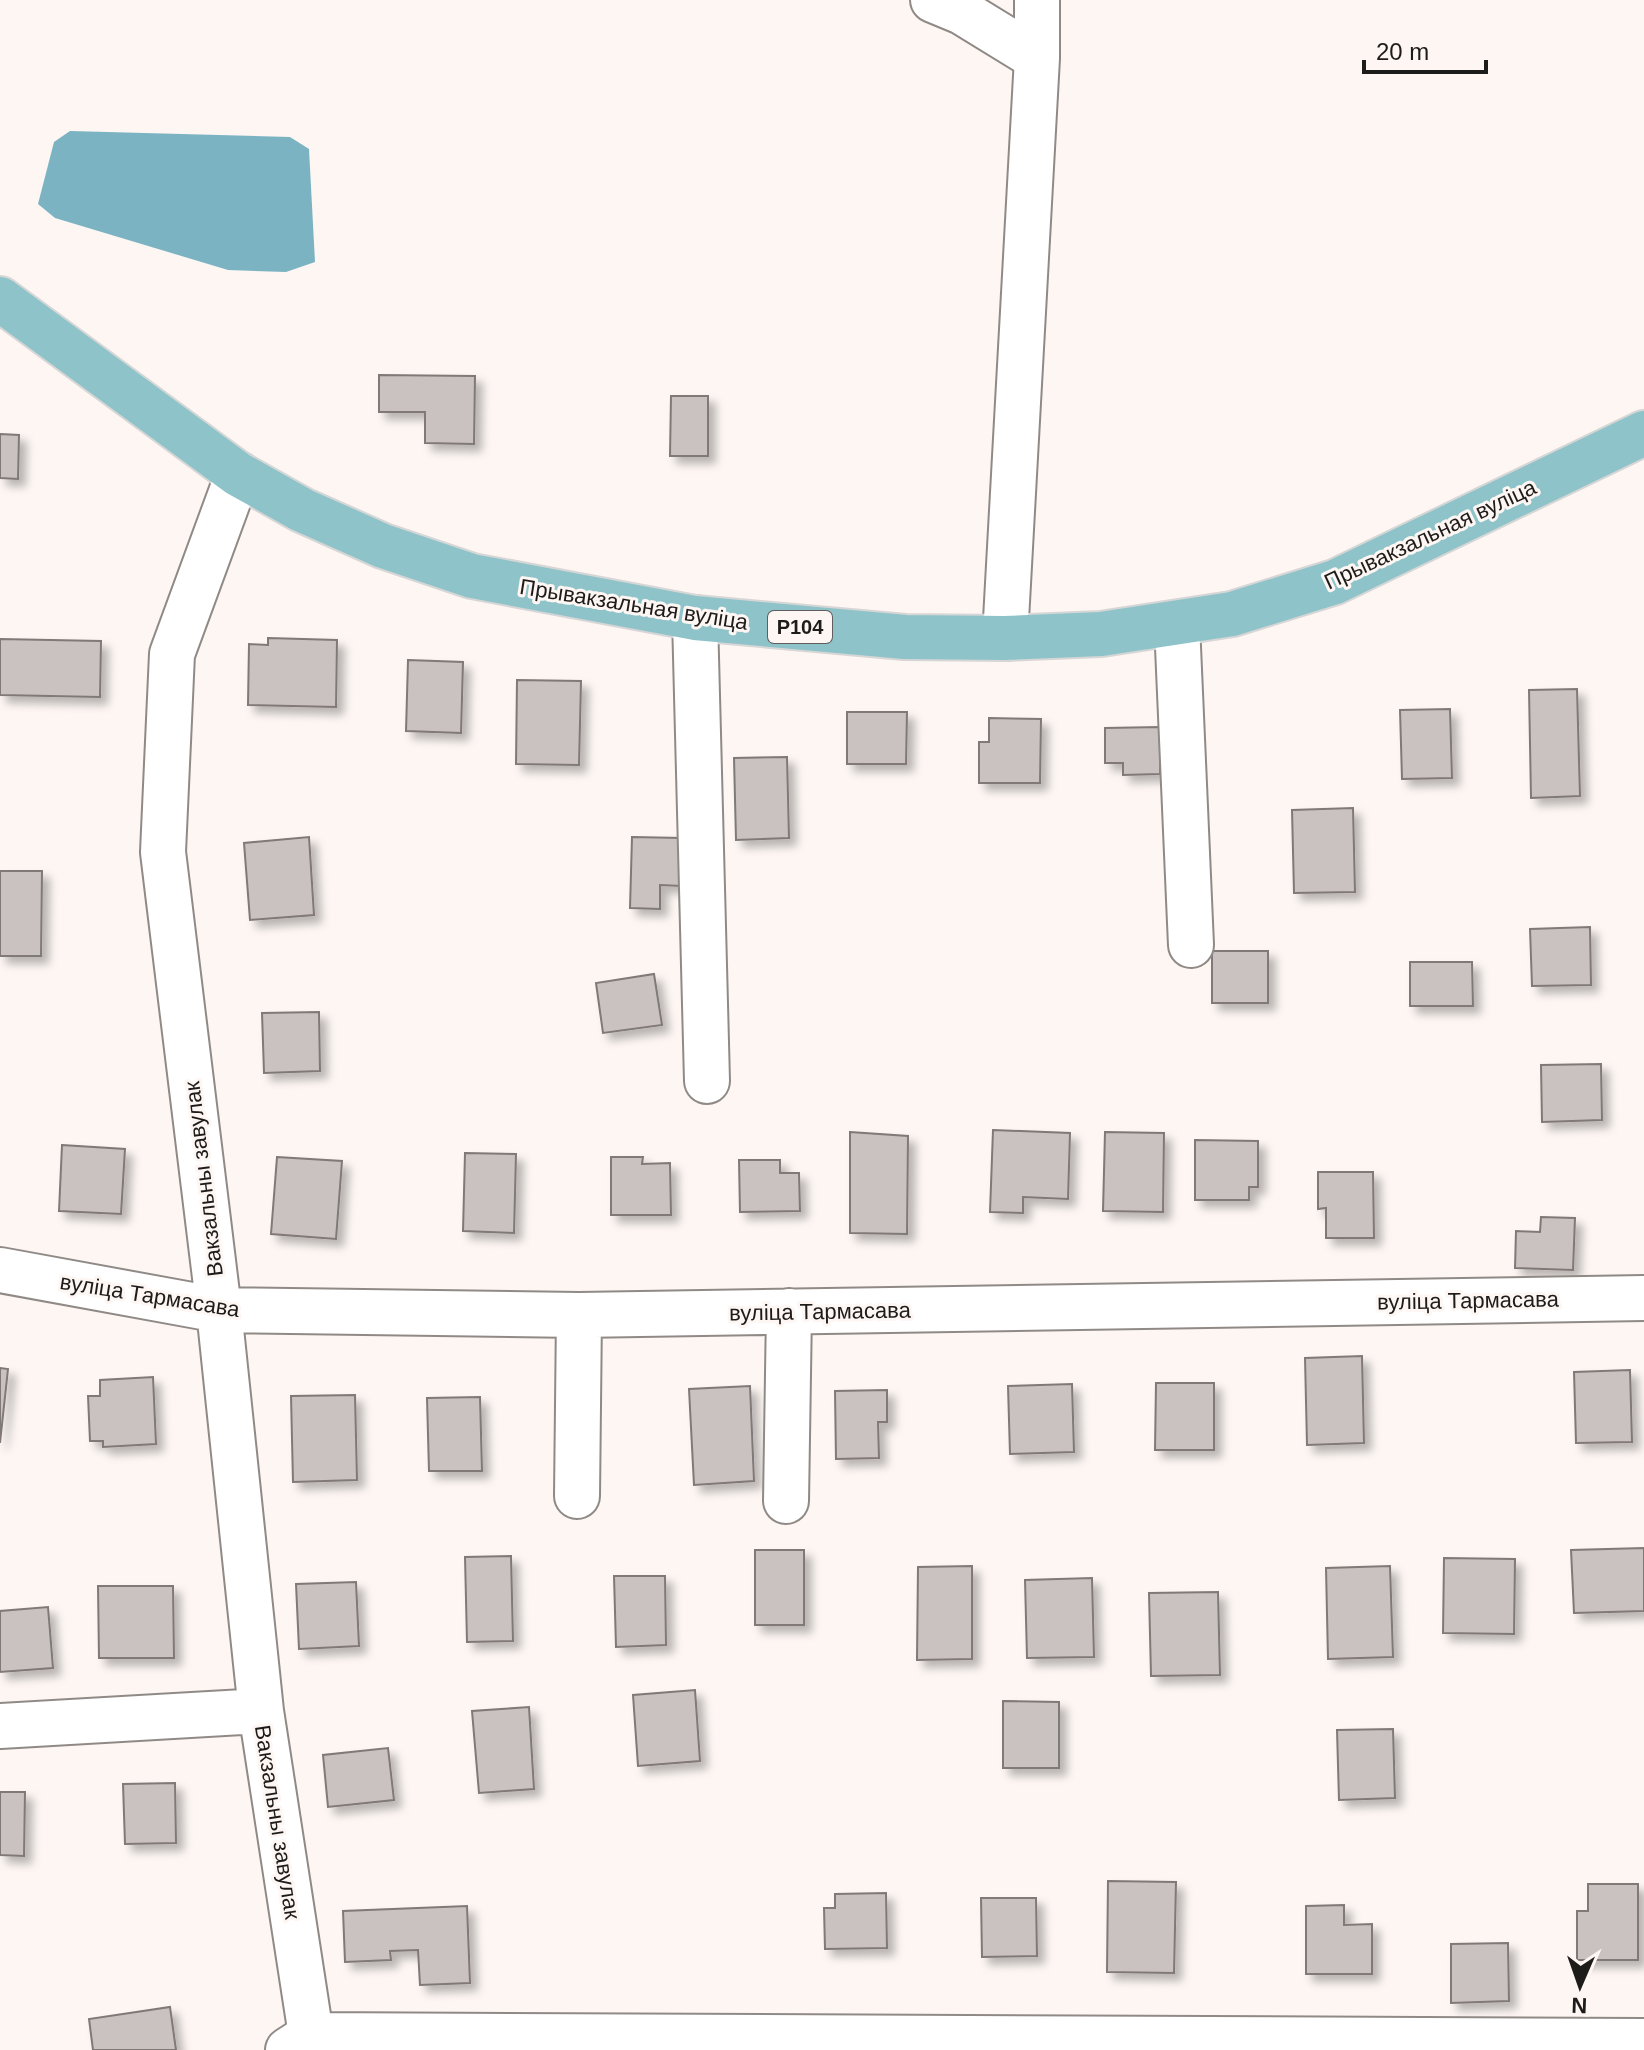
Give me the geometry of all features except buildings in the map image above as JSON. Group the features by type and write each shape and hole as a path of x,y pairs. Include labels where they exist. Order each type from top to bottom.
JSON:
{"main road":[{"name":"Прывакзальная вуліца","path":"0,299 238,474 302,510 383,546 472,576 695,618 905,637 1005,638 1101,634 1232,614 1335,582 1643,437"}],"street":[{"path":"933,0 962,12 1037,58"},
{"path":"1005,638 1037,58 1037,0"},
{"name":"Вакзальны завулак","path":"238,474 172,654 163,852 219,1310 299,2042"},
{"path":"695,618 707,1081"},
{"path":"1177,624 1191,945"},
{"name":"вуліца Тармасава","path":"0,1270 219,1310 579,1315 1644,1298"},
{"path":"786,1501 789,1311"},
{"path":"577,1496 579,1315"},
{"path":"0,1726 261,1711"},
{"path":"299,2042 1644,2041"}],"water":[{"path":"70,131 290,137 309,149 315,262 286,272 228,270 55,218 38,204 54,142"}]}
